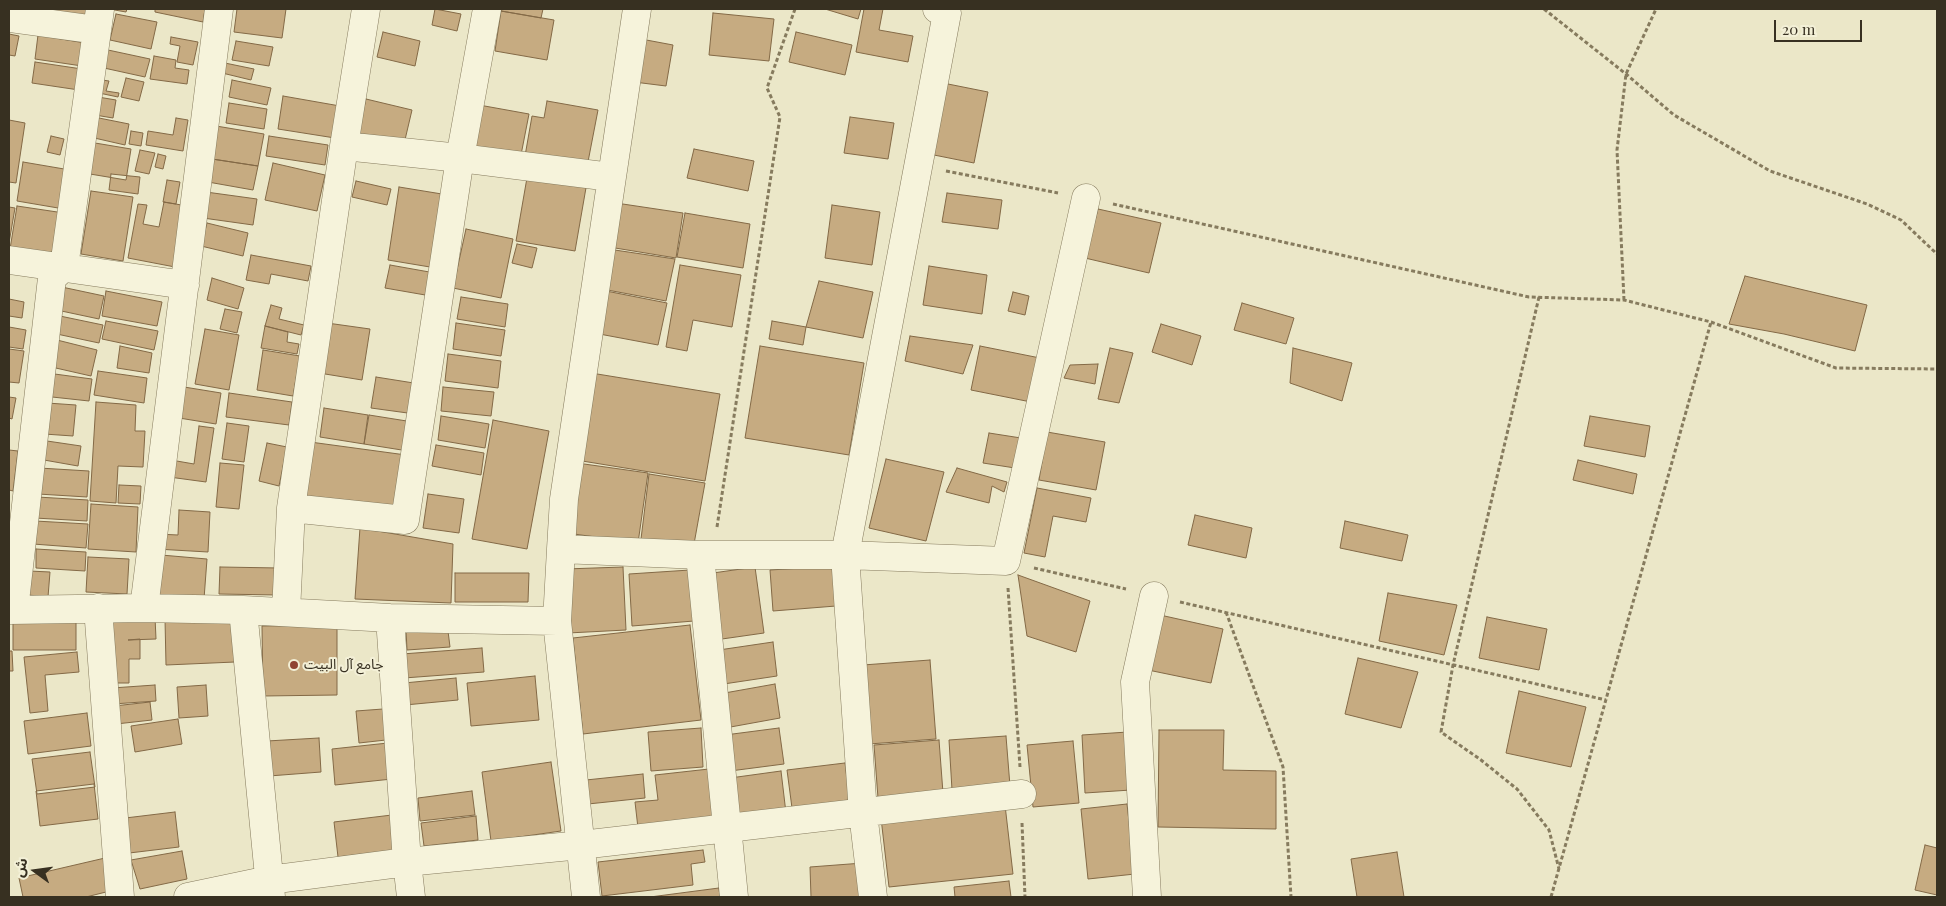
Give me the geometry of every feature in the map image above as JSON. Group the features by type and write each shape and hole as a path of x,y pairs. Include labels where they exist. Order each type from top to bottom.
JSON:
{"street":[{"path":"144,608 219,9"},
{"path":"286,612 291,508 366,9"},
{"path":"291,508 405,520 460,158 487,9"},
{"path":"586,897 557,621 561,549 564,499 637,9"},
{"path":"873,897 863,813 845,555 948,13 937,9"},
{"path":"9,18 99,19 64,267 52,278 11,610 144,608 243,610 390,618 557,621"},
{"path":"344,146 611,177"},
{"path":"561,549 706,555 845,555 1006,561 1086,198"},
{"path":"9,260 185,285"},
{"path":"706,555 726,828 734,897"},
{"path":"1147,897 1135,682 1154,596"},
{"path":"98,608 120,897"},
{"path":"243,610 270,889"},
{"path":"390,618 406,862 411,897"},
{"path":"188,897 270,889 406,862 580,845 1022,794"}],"path":[{"path":"706,555 780,117 767,88 795,9"},
{"path":"1544,9 1674,115 1770,171 1867,204 1901,220 1937,254"},
{"path":"1624,300 1617,150 1626,74 1656,9"},
{"path":"919,166 1086,198 1529,297 1624,300 1711,322 1836,368 1937,369"},
{"path":"1539,297 1453,665 1441,732 1481,760 1517,789 1549,830 1559,869"},
{"path":"1551,897 1711,322"},
{"path":"1025,897 1022,794 1006,561 1606,700"},
{"path":"1226,612 1284,767 1291,897"}],"building":[{"path":"36,9 88,9 87,16"},
{"path":"109,9 127,9 126,12"},
{"path":"155,9 205,9 203,22 155,12"},
{"path":"237,9 286,9 282,38 234,32"},
{"path":"435,9 461,14 457,31 432,25"},
{"path":"501,9 543,9 541,18 501,11"},
{"path":"825,9 861,9 858,19"},
{"path":"864,9 883,9 879,30 913,36 908,62 856,52"},
{"path":"501,11 554,20 547,60 495,51"},
{"path":"713,13 774,19 769,61 709,55"},
{"path":"116,14 157,22 151,49 110,40"},
{"path":"383,32 420,41 415,66 377,57"},
{"path":"796,32 852,45 845,75 789,62"},
{"path":"9,34 19,36 15,56 9,55"},
{"path":"38,35 85,43 82,66 35,59"},
{"path":"171,37 198,42 193,65 177,62 180,46 170,44"},
{"path":"641,39 673,45 666,86 634,82"},
{"path":"236,41 273,47 269,66 232,60"},
{"path":"108,50 150,59 145,77 104,68"},
{"path":"154,56 176,60 175,68 189,70 187,84 150,79"},
{"path":"35,62 82,69 79,90 32,83"},
{"path":"220,62 254,69 251,80 218,72"},
{"path":"126,78 144,82 139,101 121,97"},
{"path":"102,80 109,81 106,91 119,93 118,97 99,93"},
{"path":"232,80 271,88 267,105 229,97"},
{"path":"943,83 988,92 974,163 929,154"},
{"path":"283,96 340,106 335,138 278,129"},
{"path":"98,97 116,100 113,118 95,115"},
{"path":"366,99 412,110 404,144 358,133"},
{"path":"547,101 598,110 587,167 525,156 532,116 544,118"},
{"path":"229,103 267,109 264,129 226,123"},
{"path":"479,105 529,114 520,160 471,152"},
{"path":"94,117 129,124 125,145 90,137"},
{"path":"850,117 894,123 888,159 844,153"},
{"path":"176,118 188,120 183,151 146,145 148,131 173,135"},
{"path":"9,120 25,123 16,183 9,182"},
{"path":"216,126 264,134 258,166 212,159"},
{"path":"131,131 143,133 141,146 129,144"},
{"path":"51,136 64,139 60,155 47,152"},
{"path":"269,136 328,145 325,165 266,156"},
{"path":"89,142 131,149 126,180 84,173"},
{"path":"694,149 754,161 748,191 687,178"},
{"path":"140,150 155,153 149,174 135,171"},
{"path":"158,154 166,156 163,169 155,167"},
{"path":"212,159 258,166 253,190 208,182"},
{"path":"23,162 70,170 64,209 17,201"},
{"path":"273,163 325,175 317,211 265,200"},
{"path":"528,172 587,182 575,251 516,241"},
{"path":"111,174 140,177 138,194 109,190"},
{"path":"167,180 180,182 176,204 163,202"},
{"path":"356,181 391,189 387,205 352,197"},
{"path":"399,187 448,195 436,268 388,260"},
{"path":"91,191 133,197 123,261 81,254"},
{"path":"206,192 257,199 253,225 203,218"},
{"path":"947,193 1002,200 998,229 942,222"},
{"path":"164,202 187,206 175,267 128,258 138,204 147,205 143,224 159,227"},
{"path":"616,203 683,213 676,258 609,247"},
{"path":"832,205 880,212 872,265 825,258"},
{"path":"17,206 64,213 57,257 10,249"},
{"path":"9,207 15,208 9,243"},
{"path":"1098,209 1161,223 1149,273 1085,258"},
{"path":"685,213 750,224 743,268 677,257"},
{"path":"207,223 248,233 243,256 201,246"},
{"path":"466,229 513,239 501,298 453,288"},
{"path":"517,244 537,248 532,268 512,263"},
{"path":"608,249 675,259 666,301 602,289"},
{"path":"251,255 311,266 308,281 271,274 269,284 246,280"},
{"path":"390,265 435,273 431,296 385,288"},
{"path":"680,265 741,275 732,327 693,320 687,351 666,347"},
{"path":"929,266 987,275 982,314 923,305"},
{"path":"1745,276 1867,305 1855,351 1784,334 1729,324"},
{"path":"212,278 244,288 238,309 207,300"},
{"path":"819,281 873,292 863,338 806,327"},
{"path":"57,286 104,296 99,319 52,309"},
{"path":"601,290 667,303 658,345 594,333"},
{"path":"106,291 162,302 157,326 102,316"},
{"path":"1013,292 1029,296 1025,315 1008,311"},
{"path":"461,297 508,304 505,327 457,319"},
{"path":"9,299 24,302 22,318 9,316"},
{"path":"1242,303 1294,318 1286,344 1234,330"},
{"path":"271,305 282,308 279,319 304,325 301,335 265,326"},
{"path":"225,309 242,312 237,333 220,329"},
{"path":"55,315 103,325 99,343 52,333"},
{"path":"106,321 158,331 154,350 102,339"},
{"path":"772,321 806,327 803,345 769,339"},
{"path":"327,323 370,329 362,380 319,373"},
{"path":"456,323 505,330 501,356 453,349"},
{"path":"1161,324 1201,336 1192,365 1152,352"},
{"path":"265,326 288,332 287,342 299,344 297,354 261,348"},
{"path":"9,327 26,330 23,349 9,347"},
{"path":"205,329 239,335 229,390 195,384"},
{"path":"910,336 973,345 963,374 905,361"},
{"path":"53,339 97,350 91,376 47,366"},
{"path":"120,346 152,353 149,373 117,368"},
{"path":"760,346 864,363 849,455 745,438"},
{"path":"980,346 1040,358 1031,402 971,390"},
{"path":"1110,348 1133,353 1119,403 1098,399"},
{"path":"1293,348 1352,363 1342,401 1290,383"},
{"path":"9,349 24,351 19,383 9,382"},
{"path":"263,350 300,356 293,396 257,390"},
{"path":"448,354 501,361 498,388 445,381"},
{"path":"1098,364 1095,384 1064,378 1070,365"},
{"path":"98,371 147,378 144,403 94,395"},
{"path":"47,373 92,379 89,401 43,396"},
{"path":"591,373 720,394 705,481 576,460"},
{"path":"376,377 420,384 415,414 371,408"},
{"path":"184,387 221,393 216,424 179,418"},
{"path":"443,387 494,392 491,416 441,411"},
{"path":"229,393 292,402 289,425 226,417"},
{"path":"9,397 16,398 12,419 9,418"},
{"path":"96,402 136,405 135,431 145,431 143,467 118,466 116,503 90,501"},
{"path":"47,403 76,405 73,436 44,434"},
{"path":"324,408 368,415 364,444 320,437"},
{"path":"369,415 413,422 408,451 364,444"},
{"path":"441,416 489,424 485,448 438,440"},
{"path":"1590,416 1650,426 1645,457 1584,446"},
{"path":"493,420 549,431 527,549 472,539"},
{"path":"227,423 249,426 244,462 222,459"},
{"path":"199,426 214,428 206,482 169,477 171,460 194,464"},
{"path":"1047,432 1105,442 1096,490 1039,480"},
{"path":"989,433 1021,438 1015,468 983,463"},
{"path":"47,441 81,446 78,466 44,460"},
{"path":"310,442 406,455 399,509 303,496"},
{"path":"267,443 287,447 279,486 259,481"},
{"path":"436,445 484,453 481,475 432,466"},
{"path":"9,450 18,451 13,491 9,490"},
{"path":"886,459 944,472 926,541 869,528"},
{"path":"1578,460 1637,474 1633,494 1573,480"},
{"path":"220,463 244,465 239,509 216,507"},
{"path":"577,463 648,473 638,543 567,533"},
{"path":"39,468 89,471 87,497 38,494"},
{"path":"957,468 1007,482 1004,492 992,486 989,503 946,492"},
{"path":"649,474 705,483 694,544 641,539"},
{"path":"119,485 141,486 140,504 118,503"},
{"path":"1037,488 1091,498 1086,522 1053,516 1045,557 1024,553"},
{"path":"428,494 464,499 459,533 423,528"},
{"path":"37,497 88,500 87,521 35,518"},
{"path":"91,504 138,507 136,552 88,549"},
{"path":"179,510 210,512 208,552 156,549 157,534 178,535"},
{"path":"1195,515 1252,528 1246,558 1188,545"},
{"path":"35,521 88,524 86,548 33,544"},
{"path":"1345,521 1408,535 1402,561 1340,548"},
{"path":"360,528 453,544 451,603 355,599"},
{"path":"36,549 86,552 85,571 36,568"},
{"path":"161,555 207,559 204,599 158,595"},
{"path":"88,557 129,559 127,594 86,592"},
{"path":"833,566 836,606 773,611 770,570"},
{"path":"220,567 279,568 278,595 219,594"},
{"path":"623,567 626,630 568,633 565,569"},
{"path":"755,567 764,633 715,640 706,574"},
{"path":"690,570 694,621 632,626 629,574"},
{"path":"29,571 50,572 48,597 28,595"},
{"path":"455,573 529,573 528,602 455,602"},
{"path":"1018,575 1090,601 1076,652 1027,636"},
{"path":"1388,593 1457,605 1444,655 1379,641"},
{"path":"1160,615 1223,629 1211,683 1148,670"},
{"path":"155,617 156,639 140,640 140,659 129,659 129,683 110,683 108,618"},
{"path":"1487,617 1547,629 1539,670 1479,658"},
{"path":"165,619 237,620 235,662 166,665"},
{"path":"13,621 76,621 76,650 13,650"},
{"path":"337,625 337,695 263,696 262,626"},
{"path":"690,625 701,720 583,734 573,638"},
{"path":"406,630 448,631 450,647 407,650"},
{"path":"773,642 777,676 717,685 712,651"},
{"path":"482,648 484,672 404,678 402,654"},
{"path":"9,651 12,651 13,671 9,671"},
{"path":"77,652 79,672 45,675 48,711 30,713 24,657"},
{"path":"1358,658 1418,672 1401,728 1345,714"},
{"path":"930,660 936,739 869,744 863,665"},
{"path":"535,676 539,720 471,726 467,683"},
{"path":"456,678 458,700 405,705 404,683"},
{"path":"775,684 780,718 725,728 719,694"},
{"path":"155,685 156,701 113,704 112,688"},
{"path":"206,685 208,716 179,718 177,687"},
{"path":"1519,691 1586,707 1571,767 1506,753"},
{"path":"150,702 152,720 116,724 114,706"},
{"path":"383,709 386,740 359,743 356,711"},
{"path":"87,713 91,746 28,754 24,721"},
{"path":"178,719 182,744 135,752 131,726"},
{"path":"701,728 703,767 651,771 648,732"},
{"path":"779,728 784,764 730,771 725,735"},
{"path":"1159,730 1224,730 1223,770 1276,771 1276,829 1158,827"},
{"path":"1128,732 1131,790 1085,793 1082,735"},
{"path":"1006,736 1010,786 952,790 949,740"},
{"path":"319,738 321,772 269,776 267,741"},
{"path":"939,740 943,793 878,798 874,745"},
{"path":"1073,741 1079,803 1033,807 1027,745"},
{"path":"388,743 392,779 335,785 332,749"},
{"path":"90,752 95,787 37,794 32,759"},
{"path":"551,762 561,831 491,841 482,772"},
{"path":"845,763 850,801 792,808 787,770"},
{"path":"709,769 714,819 638,828 635,802 658,800 655,775"},
{"path":"781,771 786,813 735,820 730,778"},
{"path":"643,774 645,798 588,804 586,780"},
{"path":"94,784 98,819 40,826 36,791"},
{"path":"472,791 475,815 420,821 418,798"},
{"path":"1127,804 1135,874 1088,879 1081,809"},
{"path":"1005,805 1013,874 889,887 881,818"},
{"path":"175,812 179,847 121,854 117,819"},
{"path":"392,815 396,850 338,857 334,822"},
{"path":"476,816 478,840 424,846 421,823"},
{"path":"1925,845 1937,848 1937,895 1915,890"},
{"path":"703,850 705,862 691,864 693,885 602,896 598,862"},
{"path":"182,851 187,879 140,889 131,860"},
{"path":"1397,852 1404,897 1357,897 1351,859"},
{"path":"105,858 106,892 86,897 23,897 19,878"},
{"path":"863,863 865,897 811,897 810,867"},
{"path":"1009,881 1011,897 955,897 954,887"},
{"path":"719,888 720,897 650,897"}],"place":[{"name":"جامع آل البيت","path":"294,665"}]}
